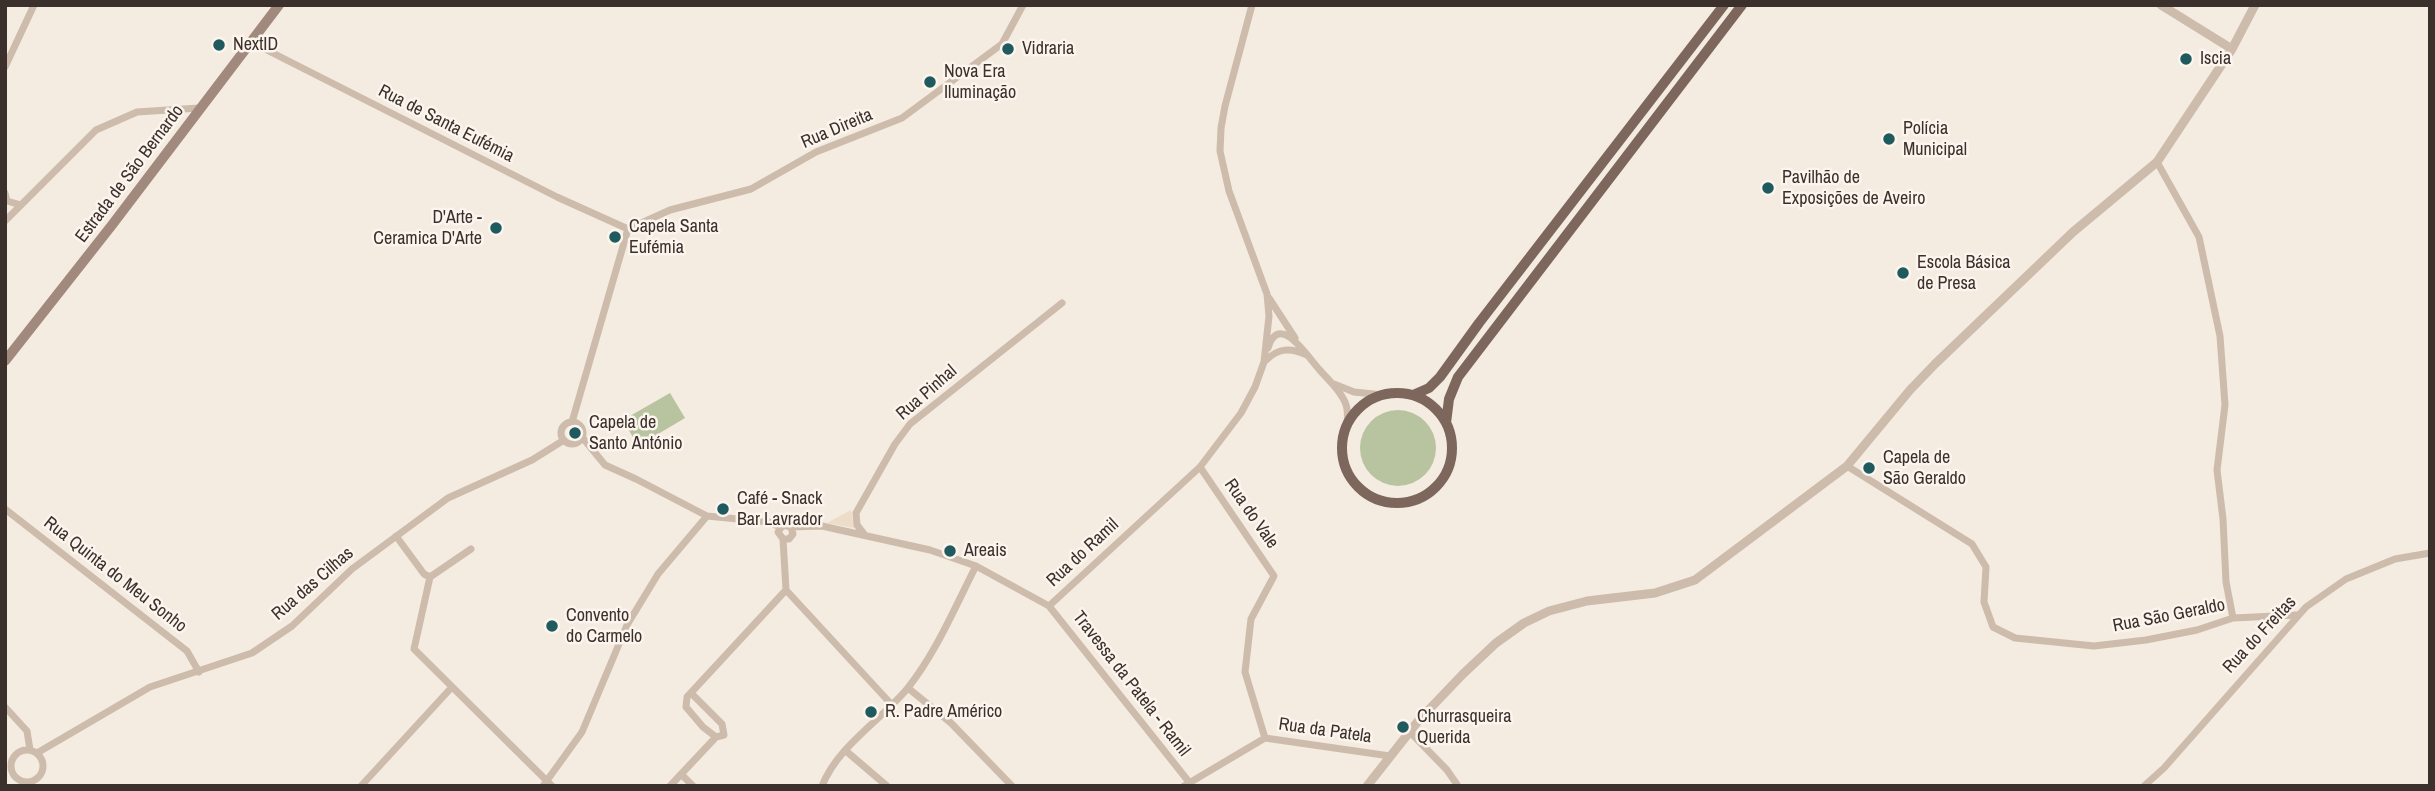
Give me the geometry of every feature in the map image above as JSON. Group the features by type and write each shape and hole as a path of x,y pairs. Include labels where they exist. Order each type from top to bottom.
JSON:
{"main road":[{"name":"Estrada de São Bernardo","path":"5,361 279,5"},
{"path":"1413,395 1429,387 1440,377 1724,5"},
{"path":"1446,423 1448,399 1458,377 1742,5"},
{"path":"1383,395 1413,395 1432,407 1446,423 1451,437 1449,466 1433,490 1419,499 1402,503 1386,502 1370,496 1352,479 1342,457 1342,440 1347,424 1357,410 1369,401 1383,395"}],"street":[{"path":"5,67 34,5"},
{"name":"Rua Direita","path":"628,229 670,210 751,189 816,152 902,118 1002,44 1023,5"},
{"path":"1252,5 1221,128 1220,151 1229,191 1267,294 1308,356 1334,384 1345,402 1347,424"},
{"path":"2161,5 2232,49"},
{"path":"1367,786 1410,732 1463,674 1496,643 1524,623 1549,611 1587,601 1655,593 1695,580 1847,466 1935,364 2073,232 2157,162 2232,49 2255,5"},
{"name":"Rua de Santa Eufémia","path":"251,42 557,197 628,229"},
{"path":"5,221 96,130 137,112 199,108"},
{"path":"2157,162 2199,237 2220,336 2225,405 2217,470 2226,582 2233,618"},
{"path":"5,193 7,201 21,205"},
{"path":"582,437 576,443 570,444 564,440 562,429 572,422 628,229"},
{"path":"1264,362 1269,316 1267,294"},
{"name":"Rua Pinhal","path":"865,535 857,526 856,513 895,444 910,424 1062,303"},
{"path":"1264,362 1270,342 1281,333 1288,335 1301,346"},
{"path":"1264,362 1274,352 1286,349 1308,356"},
{"name":"Rua do Ramil","path":"791,527 822,526 930,551 976,566 1049,606 1200,467 1241,413 1264,362"},
{"path":"1334,384 1354,392 1383,395"},
{"path":"572,422 581,428 582,437 605,465 636,478 707,516 769,523 780,527 787,525 793,530 791,537 783,539"},
{"name":"Rua das Cilhas","path":"34,751 150,687 252,653 292,626 352,569 448,498 532,460 564,440"},
{"name":"Rua São Geraldo","path":"1847,466 1972,544 1986,567 1984,602 1993,627 2015,638 2094,646 2147,640 2197,630 2233,618 2297,615"},
{"name":"Rua do Vale","path":"1200,467 1274,576 1251,619 1245,672 1265,738"},
{"name":"Rua Quinta do Meu Sonho","path":"5,509 187,650 199,671"},
{"path":"471,549 430,577 414,649 547,784 582,732 627,625 658,574 707,516"},
{"path":"780,527 786,590 892,705"},
{"path":"396,536 424,574 430,577"},
{"name":"Rua do Freitas","path":"2144,786 2164,768 2297,615 2346,579 2395,559 2430,553"},
{"path":"822,786 827,774 846,751 908,688 928,659 976,566"},
{"path":"716,737 703,727 686,707 687,697 786,590"},
{"name":"Travessa da Patela - Ramil","path":"1049,606 1186,784"},
{"path":"361,786 452,687"},
{"path":"908,688 951,723 1012,786"},
{"path":"670,786 716,737 724,735 722,724 691,693"},
{"path":"5,707 27,731 34,751 43,765 41,774 32,784 10,775 15,755"},
{"path":"1410,732 1447,770 1458,786"},
{"name":"Rua da Patela","path":"1186,784 1265,738 1390,757"},
{"path":"5,758 24,750 34,751"},
{"path":"846,751 887,786"},
{"path":"41,774 46,786"},
{"path":"681,774 693,786"}],"green space":[{"path":"670,393 685,418 638,446 623,420"},
{"path":"1406,410 1419,416 1430,427 1436,440 1434,463 1419,480 1406,486 1390,486 1377,480 1362,463 1360,440 1366,427 1383,412"}],"shaded area":[{"path":"851,510 854,528 827,523"}],"place":[{"name":"NextID","path":"219,45"},
{"name":"Vidraria","path":"1008,49"},
{"name":"Iscia","path":"2186,59"},
{"name":"Nova Era Iluminação","path":"930,82"},
{"name":"Polícia Municipal","path":"1889,139"},
{"name":"Pavilhão de Exposições de Aveiro","path":"1768,188"},
{"name":"D'Arte - Ceramica D'Arte","path":"496,228"},
{"name":"Capela Santa Eufémia","path":"615,237"},
{"name":"Escola Básica de Presa","path":"1903,273"},
{"name":"Capela de Santo António","path":"575,433"},
{"name":"Capela de São Geraldo","path":"1869,468"},
{"name":"Café - Snack Bar Lavrador","path":"723,509"},
{"name":"Areais","path":"950,551"},
{"name":"Convento do Carmelo","path":"552,626"},
{"name":"R. Padre Américo","path":"871,712"},
{"name":"Churrasqueira Querida","path":"1403,727"}]}
